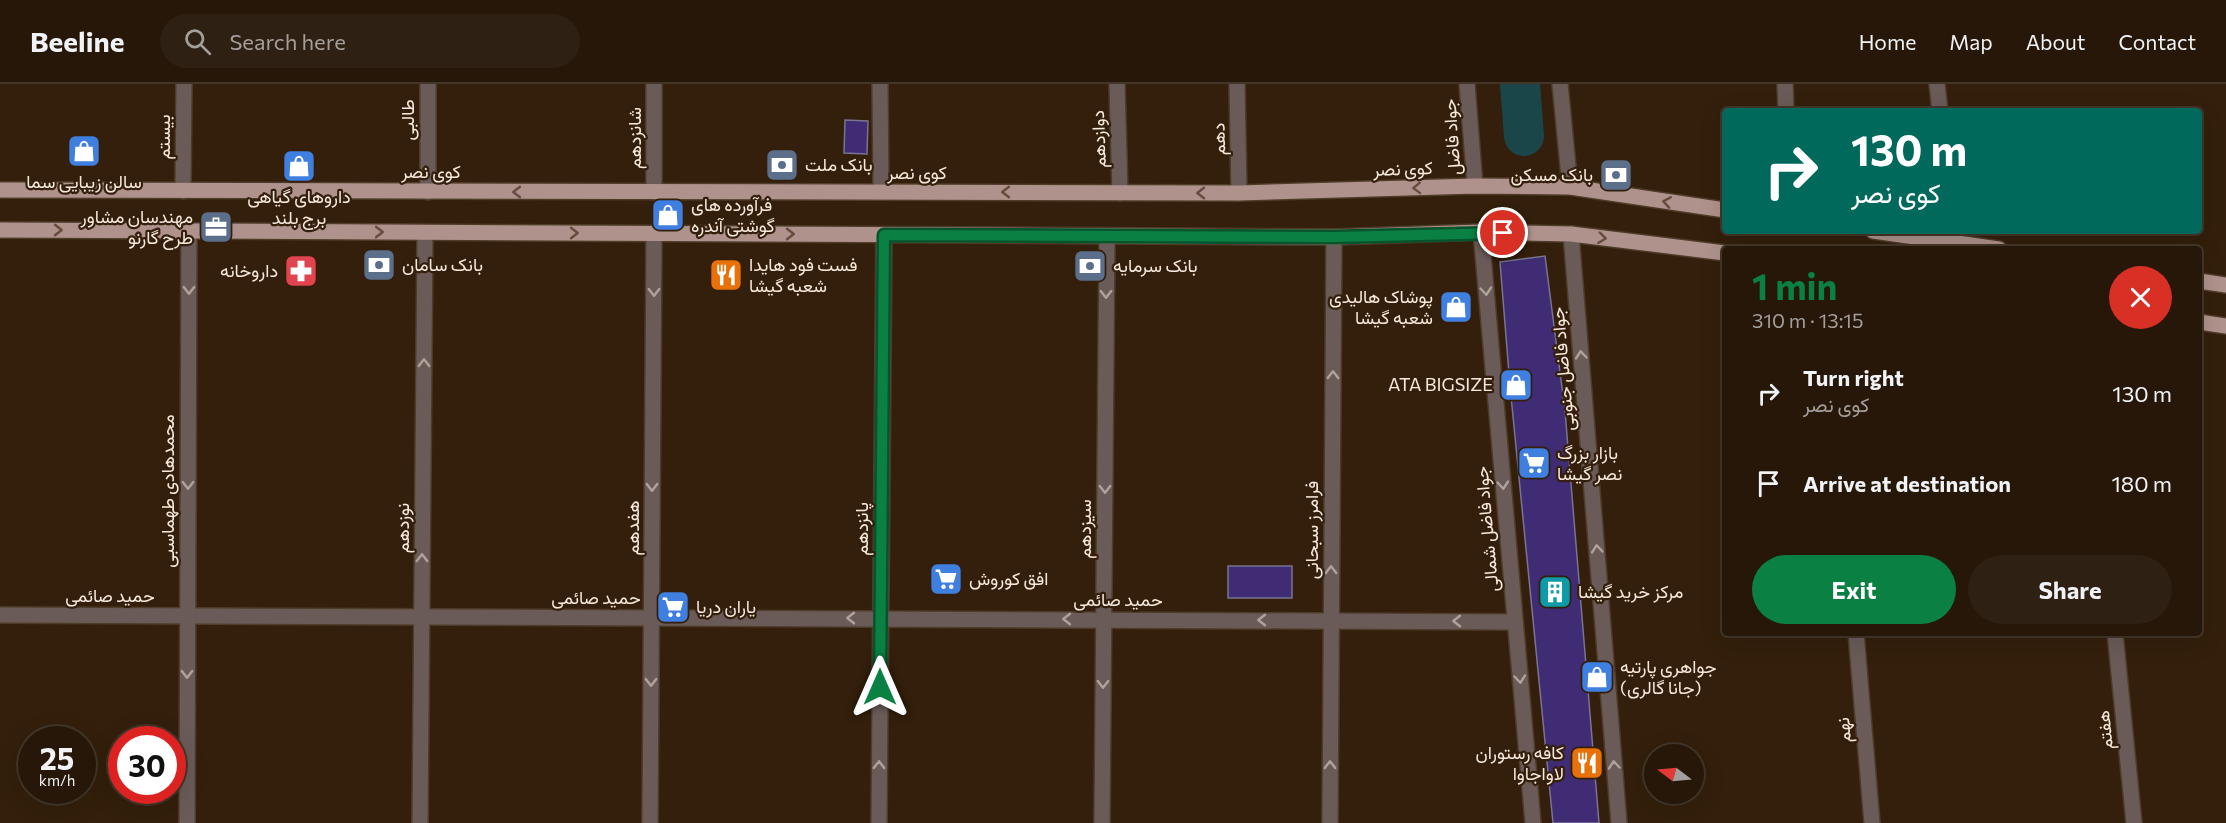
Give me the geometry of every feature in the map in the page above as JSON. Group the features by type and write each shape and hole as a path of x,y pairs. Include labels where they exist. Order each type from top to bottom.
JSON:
{"main road":[{"name":"کوی نصر","path":"0,190 1239,193 1475,186 1570,187 1722,210"},
{"path":"0,230 1334,237 1481,232 1571,234 1722,253"},
{"path":"1920,234 1952,236 1988,246"},
{"path":"2202,281 2226,285"},
{"path":"2202,322 2226,326"}],"street":[{"name":"بیستم","path":"183,191 184,84"},
{"name":"طالبی","path":"428,84 428,192"},
{"name":"شانزدهم","path":"654,84 654,192"},
{"path":"880,84 881,192"},
{"name":"دوازدهم","path":"1117,84 1120,193"},
{"name":"دهم","path":"1237,84 1239,193"},
{"name":"جواد فاضل","path":"1467,84 1475,186"},
{"path":"1560,84 1570,187"},
{"path":"1785,84 1786,108"},
{"path":"1937,84 1940,108"},
{"name":"محمدهادی طهماسبی","path":"187,823 189,231"},
{"name":"نوزدهم","path":"420,823 424,232"},
{"name":"جواد فاضل شمالی","path":"1481,232 1533,823"},
{"name":"هفدهم","path":"650,823 654,234"},
{"name":"جواد فاضل جنوبی","path":"1571,234 1619,823"},
{"name":"پانزدهم","path":"879,823 884,235"},
{"name":"سیزدهم","path":"1102,823 1107,236"},
{"name":"فرامرز سبحانی","path":"1330,823 1334,237"},
{"name":"حمید صائمی","path":"0,615 1515,622"},
{"name":"نهم","path":"1856,636 1872,823"},
{"name":"هفتم","path":"2115,636 2133,823"}],"building":[{"path":"845,120 868,121 867,154 844,153"},
{"name":"مرکز خرید گیشا","path":"1545,256 1565,411 1599,823 1553,823 1510,386 1500,262"},
{"path":"1228,566 1292,566 1292,598 1228,598"}],"waterway":[{"path":"1520,84 1524,136"}],"place":[{"name":"سالن زیبایی سما","path":"84,151"},
{"name":"بانک ملت","path":"782,165"},
{"name":"داروهای گیاهی برج بلند","path":"299,166"},
{"name":"بانک مسکن","path":"1616,175"},
{"name":"فرآورده های گوشتی آندره","path":"668,215"},
{"name":"مهندسان مشاور طرح گارنو","path":"216,227"},
{"name":"بانک سامان","path":"379,265"},
{"name":"بانک سرمایه","path":"1090,266"},
{"name":"داروخانه","path":"301,271"},
{"name":"فست فود هایدا شعبه گیشا","path":"726,275"},
{"name":"پوشاک هالیدی شعبه گیشا","path":"1456,307"},
{"name":"ATA BIGSIZE","path":"1516,385"},
{"name":"بازار بزرگ نصر گیشا","path":"1534,463"},
{"name":"افق کوروش","path":"946,579"},
{"name":"مرکز خرید گیشا","path":"1555,592"},
{"name":"یاران دریا","path":"673,607"},
{"name":"جواهری پارتیه (جانا گالری)","path":"1597,677"},
{"name":"کافه رستوران لاواجاوا","path":"1587,763"}],"route":[{"path":"880,687 884,235 1334,237 1503,233"}]}
